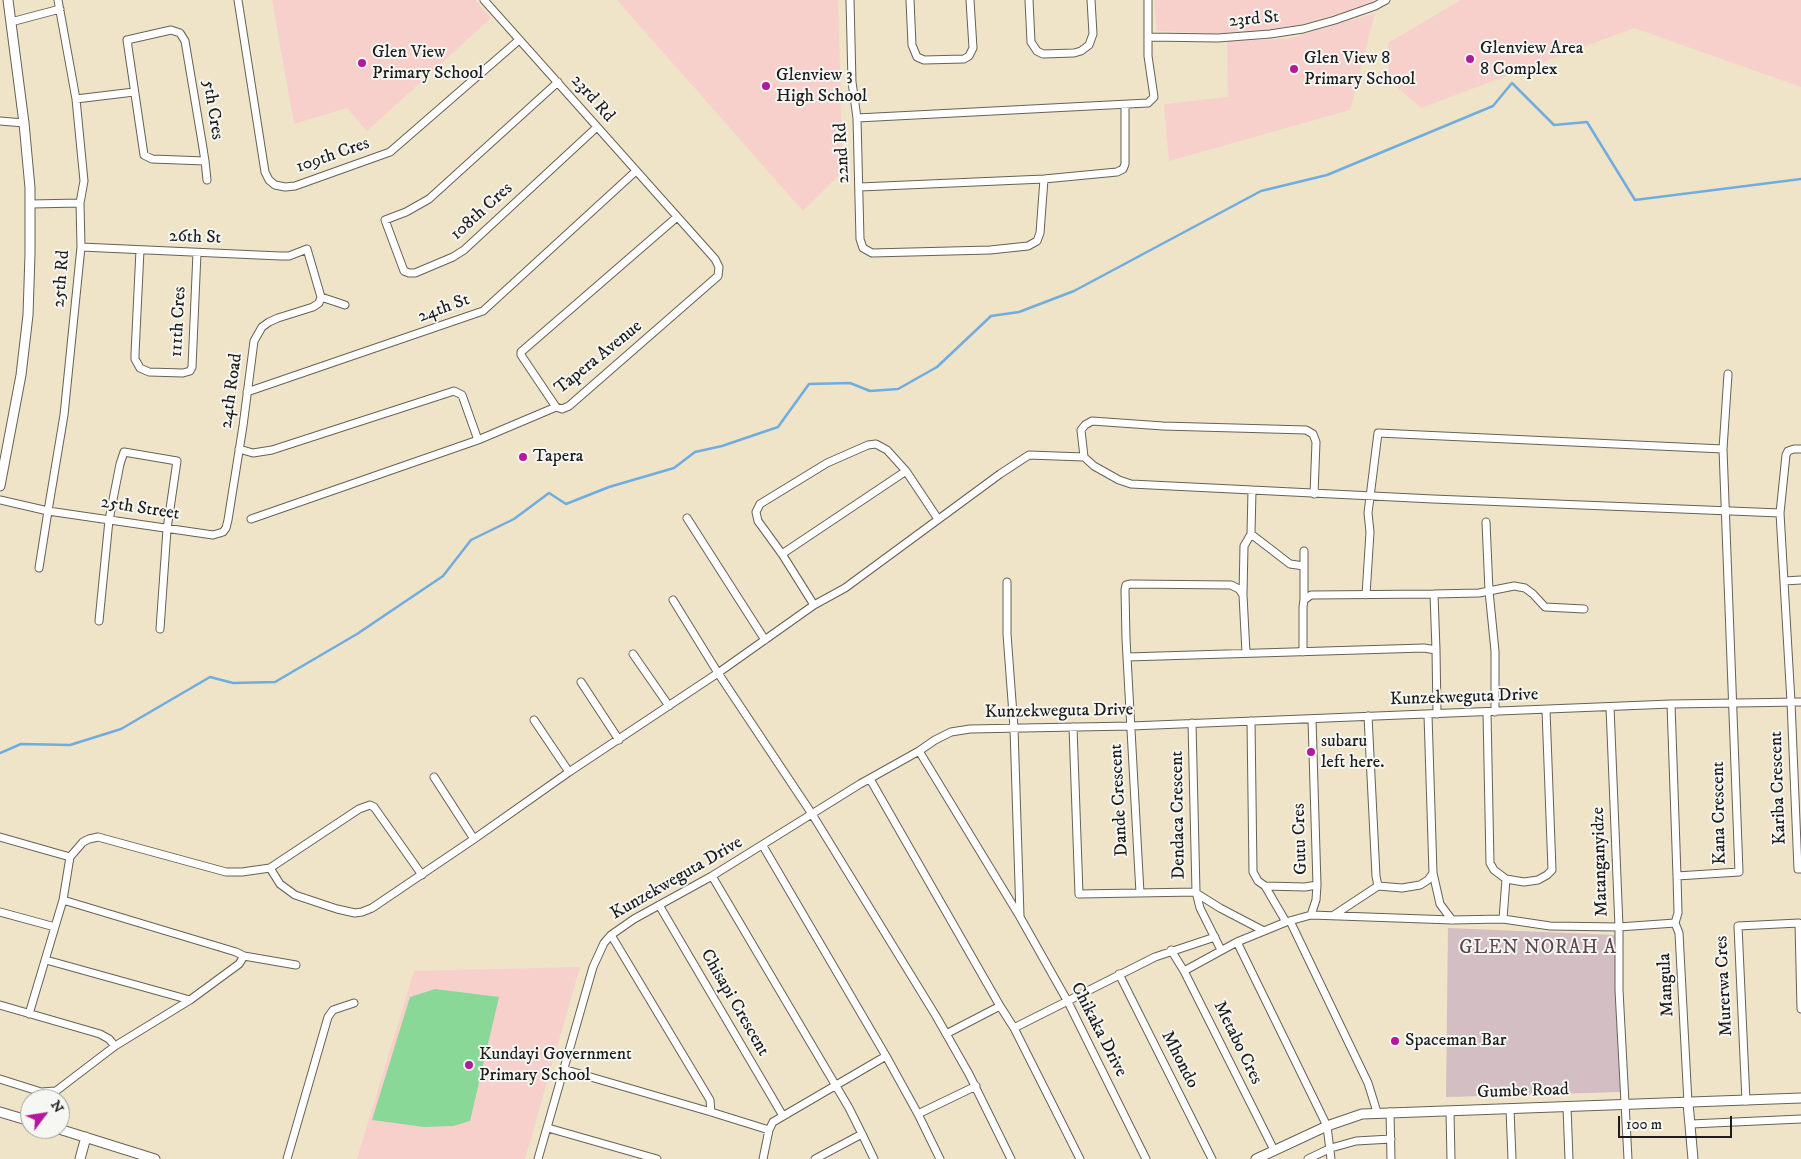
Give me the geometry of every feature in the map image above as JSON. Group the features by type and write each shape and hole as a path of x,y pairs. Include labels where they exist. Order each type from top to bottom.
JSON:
{"street":[{"path":"0,486 21,375 28,315 31,204 24,123 8,0"},
{"name":"25th Rd","path":"39,568 64,415 81,247 80,203 84,181 76,99 58,0"},
{"name":"109th Cres","path":"238,0 265,172 269,180 275,185 285,187 295,186 390,152 520,40"},
{"name":"23rd Rd","path":"484,0 677,217"},
{"name":"22nd Rd","path":"850,0 852,82 857,118 861,246 872,253 990,250 1028,246 1037,241 1040,234 1044,179"},
{"path":"910,0 912,45 917,57 924,60 964,59 969,56 973,48 970,0"},
{"path":"1029,0 1031,42 1037,51 1043,54 1074,53 1081,51 1089,44 1093,34 1091,0"},
{"path":"857,118 1148,103 1154,97 1148,56 1148,0"},
{"name":"23rd St","path":"1149,37 1218,38 1303,29 1335,20 1375,6 1386,0"},
{"path":"11,22 60,9"},
{"name":"5th Cres","path":"171,30 180,33 186,44 205,161 152,160 144,154 127,40 171,30"},
{"name":"108th Cres","path":"558,82 438,192 418,206 385,220 404,271 408,274 414,273 453,257 464,250 597,127"},
{"path":"76,99 134,92"},
{"path":"860,187 1044,179 1117,172 1123,169 1125,164 1125,105"},
{"path":"0,121 24,123"},
{"path":"205,161 207,180"},
{"name":"24th St","path":"247,392 483,310 636,171"},
{"path":"31,204 80,203"},
{"name":"Tapera Avenue","path":"677,217 715,259 719,267 718,276 569,406 562,409 556,407 521,355 521,352 677,217"},
{"name":"26th St","path":"81,247 289,256 307,249 322,297"},
{"name":"111th Cres","path":"140,250 135,360 140,368 149,372 183,373 190,371 192,367 198,253"},
{"path":"322,297 345,305"},
{"name":"24th Road","path":"226,528 254,341 258,332 269,322 313,307 319,303 322,297"},
{"path":"1728,374 1723,449 1732,702"},
{"path":"239,448 254,453 272,450 454,391 462,395 478,440"},
{"path":"251,519 478,440 556,407"},
{"path":"1084,457 1081,430 1084,425 1092,421 1164,426 1306,430 1313,434 1316,442 1314,494"},
{"path":"1366,595 1370,532 1369,496 1378,433 1723,449"},
{"path":"814,605 758,520 756,512 760,504 827,464 868,445 876,444 887,450 906,471 938,519"},
{"name":"Kariba Crescent","path":"1801,449 1788,451 1786,455 1780,513 1798,869 1801,870"},
{"path":"99,621 109,520 124,452 177,461 167,529 160,629"},
{"path":"270,868 280,884 295,895 355,913 372,908 569,772 670,706 814,605 845,588 1000,474 1029,455 1084,457 1094,466 1119,480 1131,484 1314,494 1780,513"},
{"path":"782,554 906,471"},
{"path":"1246,653 1243,595 1244,546 1251,534 1252,490"},
{"path":"0,500 48,511"},
{"name":"25th Street","path":"48,511 213,535 220,534 226,528"},
{"path":"687,518 765,640"},
{"path":"1486,522 1489,591 1495,651 1495,712"},
{"path":"1251,534 1290,564 1304,566"},
{"path":"1303,652 1304,550"},
{"path":"1784,581 1801,580"},
{"name":"Chikaka Drive","path":"1007,582 1007,634 1014,728 1020,916"},
{"name":"Dande Crescent","path":"1140,894 1124,590 1126,586 1131,584 1231,585 1239,589 1243,595"},
{"path":"1304,600 1311,595 1479,593 1514,586 1525,588 1545,607 1584,609"},
{"path":"1434,594 1437,714"},
{"path":"672,600 812,814 946,1034 976,1086 1010,1159"},
{"path":"1127,657 1424,648 1436,650"},
{"path":"633,654 670,706"},
{"path":"581,682 619,740"},
{"name":"Kana Crescent","path":"1677,876 1739,872 1732,702"},
{"name":"Kunzekweguta Drive","path":"538,1159 593,967 604,943 611,935 634,919 763,846 812,814 951,732 970,729 1131,726 1192,722 1428,715 1671,704 1801,702"},
{"path":"1671,704 1677,876"},
{"name":"Matanganyidze","path":"1610,707 1619,990 1628,1159"},
{"path":"1487,712 1490,863 1494,870 1506,879 1524,882 1538,880 1552,870 1546,710"},
{"path":"1428,715 1433,873 1440,904 1452,920"},
{"path":"1368,716 1378,886"},
{"name":"Gutu Cres","path":"1265,886 1305,887 1318,885 1312,719"},
{"path":"534,720 569,772"},
{"path":"1251,721 1253,872 1258,881 1265,886 1288,922 1368,1083 1377,1112"},
{"name":"Dendaca Crescent","path":"1073,727 1079,894 1196,892 1192,722"},
{"name":"Chikaka Drive","path":"919,751 1020,916 1068,1002 1146,1159"},
{"path":"434,777 474,839"},
{"path":"870,779 1014,1028 1080,1159"},
{"path":"29,1014 63,900 70,857 83,842 89,839 98,837 226,872 270,868 359,809 370,805 374,807 422,875"},
{"path":"0,837 70,857"},
{"path":"763,846 886,1056 940,1159"},
{"path":"1333,915 1378,886 1402,888 1420,885 1428,880 1433,873"},
{"path":"712,876 849,1108 874,1159"},
{"name":"Mangula","path":"1677,876 1678,913 1675,923 1679,933 1688,1103"},
{"path":"1503,919 1506,879"},
{"path":"1311,915 1318,885"},
{"path":"1196,892 1220,908 1264,931"},
{"path":"1196,892 1200,908 1221,950"},
{"path":"63,900 244,956 296,966"},
{"name":"Chisapi Crescent","path":"659,905 783,1116"},
{"path":"0,912 55,927"},
{"path":"1184,971 1237,942 1311,915 1452,920 1503,919 1550,926 1618,928 1675,923"},
{"name":"Murerwa Cres","path":"1746,1101 1738,926 1799,924 1801,1009"},
{"path":"611,935 710,1100 711,1112"},
{"path":"1014,1028 1068,1002 1119,974 1171,950 1215,937"},
{"path":"1237,942 1327,1126 1331,1159"},
{"name":"Metabo Cres","path":"1171,950 1184,971 1274,1150"},
{"path":"0,1079 41,1092 51,1092 63,1086 115,1046 190,1000 239,964 244,956"},
{"path":"46,960 190,1000"},
{"name":"Mhondo","path":"1119,974 1212,1159"},
{"path":"287,1159 328,1017 333,1010 354,1003"},
{"path":"0,1005 100,1034 109,1038 115,1046"},
{"path":"946,1034 1000,1006"},
{"path":"763,1159 768,1130 773,1122 886,1056"},
{"path":"563,1068 768,1130"},
{"path":"918,1114 976,1086"},
{"name":"Gumbe Road","path":"1256,1159 1327,1126 1362,1114 1377,1112 1801,1098"},
{"path":"1688,1103 1693,1159"},
{"path":"1567,1107 1569,1159"},
{"path":"1510,1109 1512,1159"},
{"path":"1450,1111 1452,1159"},
{"path":"0,1112 20,1117"},
{"path":"1390,1112 1392,1159"},
{"path":"1691,1124 1801,1119"},
{"path":"548,1128 657,1159"},
{"path":"70,1132 155,1159"},
{"path":"815,1159 862,1134"},
{"path":"80,1159 86,1137"},
{"path":"1308,1159 1331,1148 1356,1141 1391,1138"}],"shaded area":[{"name":"Glen View Primary School","path":"272,0 475,0 491,18 367,131 347,108 294,124"},
{"name":"Glenview 3 High School","path":"617,0 838,0 843,171 803,211"},
{"name":"Glen View 8 Primary School","path":"1154,0 1372,0 1373,3 1296,26 1230,34 1157,31"},
{"name":"Glenview Area 8 Complex","path":"1461,0 1801,0 1801,87 1634,28 1421,108 1389,80 1388,43"},
{"name":"Glen View 8 Primary School","path":"1375,13 1350,110 1169,161 1164,104 1228,97 1227,41 1288,39"},
{"path":"1448,928 1615,935 1621,1092 1446,1097"},
{"name":"Kundayi Government Primary School","path":"580,967 525,1159 357,1159 414,971"}],"green space":[{"path":"435,989 499,997 470,1121 453,1126 424,1127 372,1120 410,997"}],"waterway":[{"path":"0,753 21,744 70,745 121,729 210,677 233,683 275,682 357,634 443,576 471,540 514,519 549,493 566,504 609,487 674,468 695,452 722,446 778,427 809,384 850,383 870,391 898,389 937,367 991,316 1019,312 1074,291 1261,191 1327,175 1493,106 1512,83 1554,125 1587,122 1635,200 1801,179"}],"place":[{"name":"Glenview Area 8 Complex","path":"1470,59"},
{"name":"Glen View Primary School","path":"362,63"},
{"name":"Glen View 8 Primary School","path":"1294,69"},
{"name":"Glenview 3 High School","path":"766,86"},
{"name":"Tapera","path":"523,457"},
{"name":"subaru left here.","path":"1311,752"},
{"name":"Spaceman Bar","path":"1395,1041"},
{"name":"Kundayi Government Primary School","path":"469,1065"}],"district":[{"name":"GLEN NORAH A","path":"1538,949"}]}
